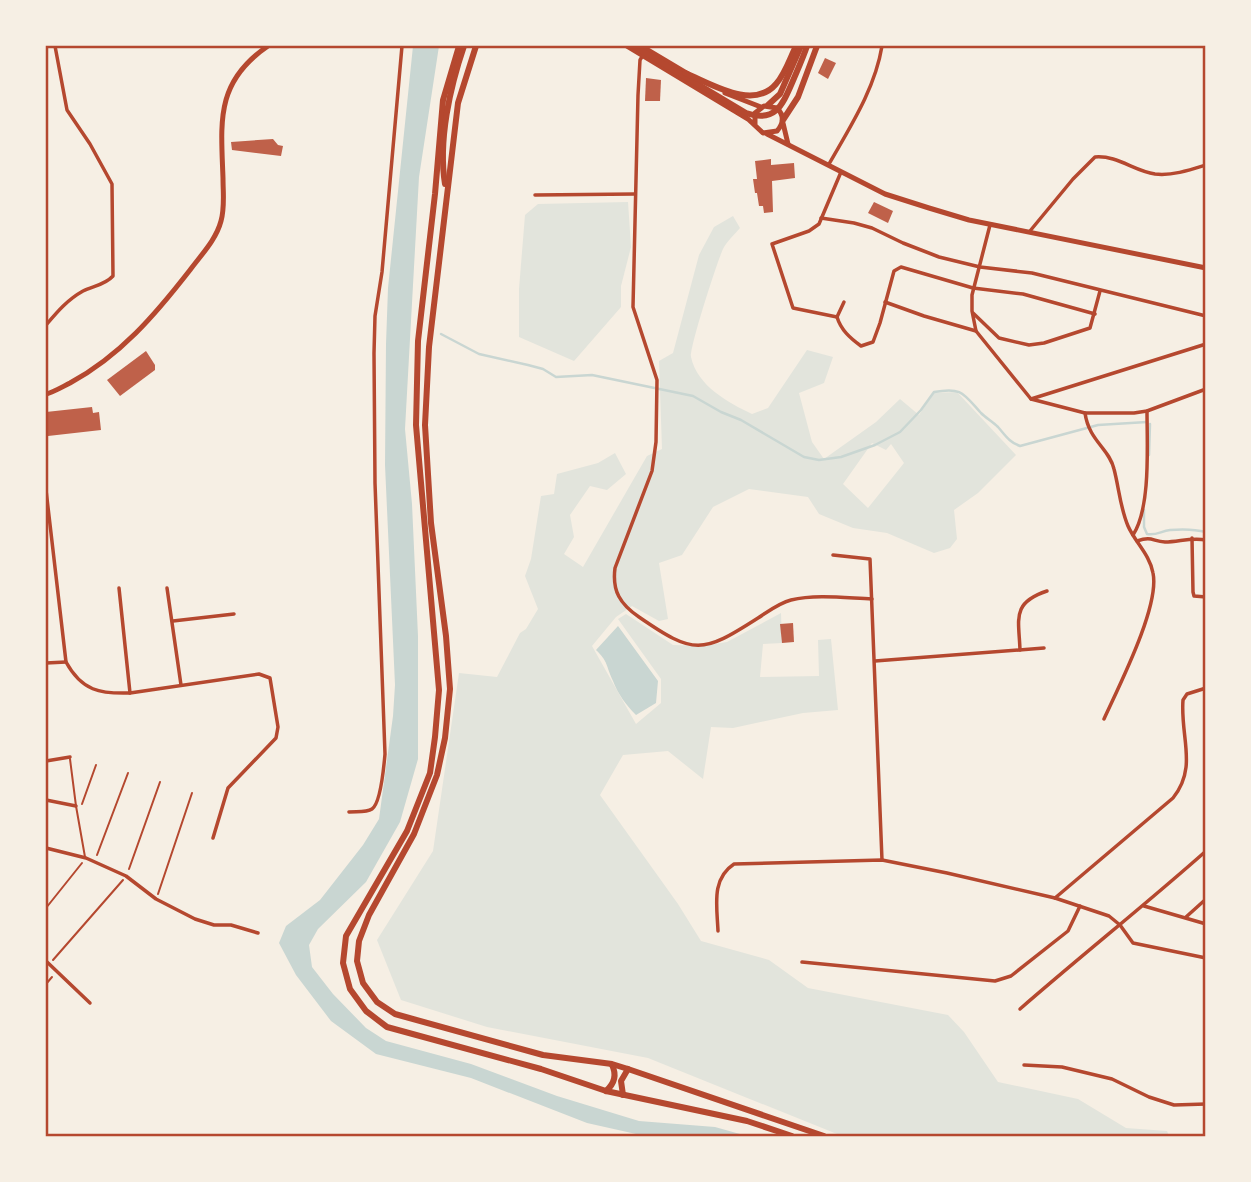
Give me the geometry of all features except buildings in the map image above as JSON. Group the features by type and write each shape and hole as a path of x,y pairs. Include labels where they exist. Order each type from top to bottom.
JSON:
{"main road":[{"path":"46,394 94,370 114,355 173,292 213,239 221,222 224,203 220,126 223,105 230,85 242,67 268,46"},
{"path":"435,194 443,172 448,99 462,46"},
{"path":"462,46 443,100 418,341 416,425 439,690 435,737 430,773 407,831 346,936 344,963 350,989 366,1011 387,1027 529,1065 623,1096 747,1121 792,1136"},
{"path":"476,46 458,103 429,347 425,425 431,523 450,689 445,738 437,775 414,834 369,915 359,941 358,961 363,983 377,1002 395,1014 543,1055 612,1064 824,1136"},
{"path":"627,46 724,104 755,125 759,131 885,194 990,225 1206,268"},
{"path":"634,46 746,113 762,116 772,113 782,105 807,46"},
{"path":"641,46 714,88 780,111 788,144"},
{"path":"755,125 755,113 780,94 799,46"},
{"path":"666,66 747,96 759,95 778,82 799,46"},
{"path":"767,134 777,131 797,97 817,46"},
{"path":"443,172 447,193"},
{"path":"606,1091 615,1077 612,1064"},
{"path":"623,1096 621,1081 628,1069"}],"street":[{"path":"46,325 63,304 113,276 112,184 67,110 55,46"},
{"path":"349,812 370,810 374,806 382,779 385,754 373,353 402,46"},
{"path":"828,165 863,105 880,60 881,46"},
{"path":"649,50 642,56 639,83 633,307 654,364 657,383 656,442 652,471 623,545 613,580 615,593 631,612 688,646 720,642 788,601 802,598 872,599"},
{"path":"1030,231 1095,157 1113,158 1152,174 1206,165"},
{"path":"836,317 793,308 772,244 809,231 818,223 841,172"},
{"path":"535,195 635,194"},
{"path":"821,218 872,228 939,257 980,267 1032,273 1206,316"},
{"path":"990,225 970,304 976,331 1031,399 1085,414 1147,411 1206,389"},
{"path":"836,317 844,332 852,339 865,346 873,342 894,271 898,267 973,288 1023,294 1095,314"},
{"path":"972,312 999,338 1029,345 1085,331 1092,324 1100,291"},
{"path":"836,317 844,302"},
{"path":"886,302 976,331"},
{"path":"1031,399 1206,344"},
{"path":"1133,535 1140,520 1143,503 1147,411"},
{"path":"1085,414 1088,429 1113,465 1121,509 1151,565 1154,586 1147,614 1104,719"},
{"path":"46,490 66,662 80,682 91,689 112,694 259,674 270,678 278,727 276,738 228,788 213,838"},
{"path":"1137,541 1148,538 1162,542 1192,538 1206,540"},
{"path":"1192,538 1193,592 1194,596 1206,597"},
{"path":"833,555 870,558 882,860"},
{"path":"119,588 131,693"},
{"path":"167,588 181,685"},
{"path":"1020,650 1019,609 1034,595 1047,591"},
{"path":"173,621 234,614"},
{"path":"875,661 1044,648"},
{"path":"46,663 66,662"},
{"path":"1055,898 1173,799 1182,787 1187,773 1183,700 1187,694 1206,688"},
{"path":"46,761 70,757"},
{"path":"46,800 76,806"},
{"path":"46,853 48,848 86,858 127,876 156,899 195,919 258,933"},
{"path":"1020,1009 1144,906 1206,850"},
{"path":"718,931 719,878 734,864 882,860 1055,898 1109,916 1120,925 1133,943 1206,958"},
{"path":"1186,917 1206,899"},
{"path":"802,962 995,981 1011,976 1068,931 1080,906"},
{"path":"1144,906 1206,925"},
{"path":"48,962 90,1003"},
{"path":"1024,1065 1062,1067 1112,1079 1149,1097 1174,1105 1206,1104"}],"lane":[{"path":"70,757 86,858"}],"path":[{"path":"82,802 96,765"},
{"path":"94,863 128,773"},
{"path":"48,962 127,876 160,782"},
{"path":"156,899 192,793"},
{"path":"46,908 86,858"},
{"path":"46,984 58,971"}],"shaded area":[{"path":"413,46 439,46 419,177 405,429 412,504 418,636 418,759 400,822 366,882 318,929 309,945 312,967 333,994 366,1028 386,1041 471,1064 557,1096 639,1121 715,1127 747,1136 645,1136 587,1123 471,1078 376,1054 331,1021 296,975 279,943 286,926 320,900 363,845 379,819 395,685 385,465 388,288"},
{"path":"628,202 631,247 621,286 621,307 574,361 519,337 519,289 525,215 538,204"},
{"path":"733,216 740,228 723,249 692,350 694,367 715,392 752,414 768,408 807,350 833,357 824,383 799,393 812,442 824,459 876,422 900,399 919,415 934,393 957,392 1016,455 978,493 954,510 957,539 950,548 934,553 887,533 853,528 819,514 808,497 749,489 713,507 682,555 659,563 668,619 659,621 632,606 616,617 592,646 636,724 661,703 661,679 618,619 626,614 673,645 703,646 727,642 781,613 782,643 763,644 760,677 819,676 818,640 831,639 838,710 803,713 733,728 711,727 703,779 668,751 623,755 600,795 678,904 701,941 769,960 808,988 948,1015 964,1032 998,1082 1078,1099 1126,1128 1167,1131 1169,1136 842,1136 648,1058 487,1027 401,1000 377,940 433,851 459,673 497,677 520,633 526,629 538,609 525,576 531,559 541,496 554,494 557,474 598,463 615,453 626,474 607,490 590,486 570,515 574,537 564,554 583,567 647,456 662,449 659,361 673,353 699,255 714,227","holes":["872,443 886,450 891,444 904,463 868,508 843,484"]},
{"path":"618,626 658,681 656,703 636,715 620,695 605,661 596,650"}],"waterway":[{"path":"441,334 479,354 543,369 556,377 592,375 693,396 804,457 819,460 841,457 875,445 900,432 934,392 951,390 966,396 1013,443 1020,446 1098,425 1147,422"},
{"path":"1149,455 1150,424"},
{"path":"1144,510 1144,527 1147,534 1179,529 1206,532"}]}
